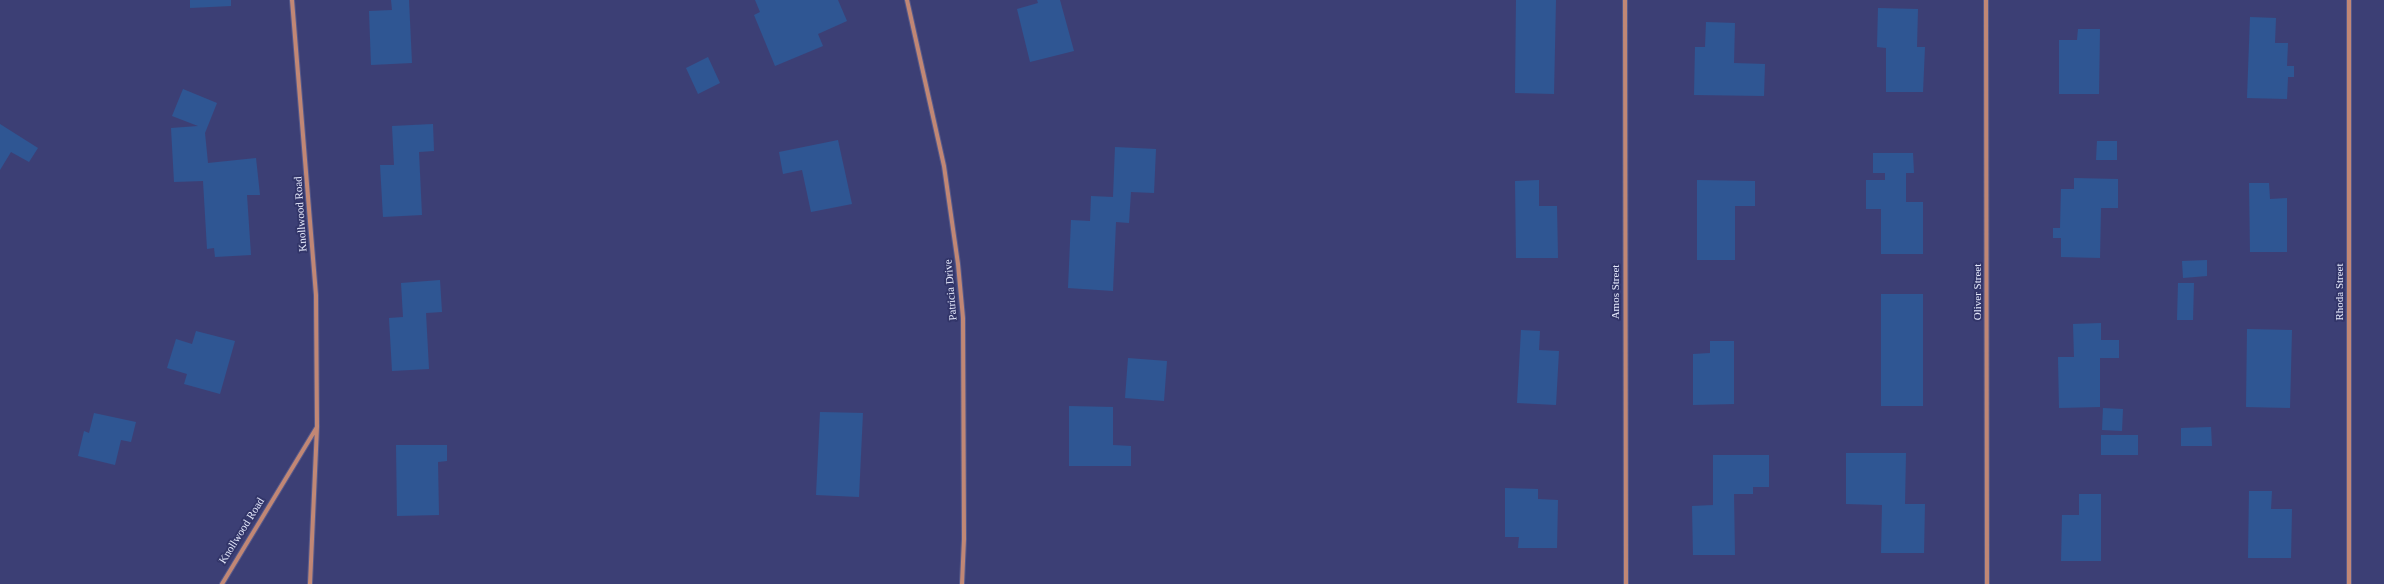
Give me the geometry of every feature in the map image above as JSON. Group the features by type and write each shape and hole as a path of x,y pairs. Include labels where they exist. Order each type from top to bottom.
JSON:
{"street":[{"name":"Knollwood Road","path":"292,0 316,295 317,427 310,584"},
{"name":"Patricia Drive","path":"907,0 944,166 958,264 963,318 964,538 962,584"},
{"name":"Amos Street","path":"1625,0 1626,584"},
{"name":"Oliver Street","path":"1986,0 1987,584"},
{"name":"Rhoda Street","path":"2349,0 2349,584"},
{"name":"Knollwood Road","path":"222,584 317,427"}],"building":[{"path":"190,0 231,0 231,6 190,8"},
{"path":"391,0 409,0 412,63 371,65 369,11 392,10"},
{"path":"755,0 838,0 847,21 818,34 823,46 775,66 754,15 760,12"},
{"path":"1037,0 1060,0 1074,51 1030,62 1017,9 1038,3"},
{"path":"1516,0 1556,0 1554,94 1515,93"},
{"path":"1878,8 1918,9 1917,47 1925,47 1923,92 1886,92 1886,48 1877,47"},
{"path":"2250,17 2276,18 2275,43 2288,43 2287,66 2294,66 2294,77 2288,77 2287,99 2247,98"},
{"path":"1706,22 1735,23 1734,63 1765,64 1764,96 1694,95 1695,47 1705,47"},
{"path":"2078,29 2100,29 2099,94 2059,94 2059,40 2077,40"},
{"path":"708,57 720,83 698,94 686,68"},
{"path":"183,89 217,103 205,133 208,163 256,158 260,195 247,195 251,255 215,257 214,248 207,249 203,181 174,182 171,128 198,126 172,116"},
{"path":"0,124 38,148 29,162 11,152 0,170"},
{"path":"433,124 434,151 419,152 422,215 383,217 380,165 394,165 392,126"},
{"path":"838,140 852,204 811,212 802,170 783,174 779,152"},
{"path":"2097,141 2117,141 2117,160 2096,160"},
{"path":"1115,147 1156,149 1154,193 1131,192 1129,223 1116,222 1113,291 1068,288 1071,220 1090,221 1091,196 1113,197"},
{"path":"1873,153 1913,153 1914,173 1906,173 1906,202 1923,202 1923,254 1881,254 1881,209 1866,209 1866,180 1885,180 1885,173 1873,173"},
{"path":"2074,178 2118,179 2118,208 2101,208 2100,258 2061,257 2061,238 2053,238 2053,228 2060,228 2061,189 2074,189"},
{"path":"1539,180 1539,206 1557,206 1558,258 1516,258 1515,181"},
{"path":"1697,180 1755,181 1755,206 1735,206 1735,260 1697,260"},
{"path":"2249,183 2269,183 2270,199 2287,198 2287,252 2250,252"},
{"path":"2207,260 2207,276 2183,278 2182,261"},
{"path":"440,280 442,312 426,313 429,369 392,371 389,318 403,317 401,283"},
{"path":"2178,283 2194,283 2193,320 2177,320"},
{"path":"1881,294 1923,294 1923,406 1881,406"},
{"path":"2101,323 2101,340 2119,340 2119,358 2100,358 2100,407 2059,408 2058,357 2074,357 2073,324"},
{"path":"2247,329 2292,330 2290,408 2246,407"},
{"path":"1521,330 1540,331 1539,350 1559,351 1556,405 1517,403"},
{"path":"196,331 235,341 220,394 184,384 187,374 167,368 176,339 192,344"},
{"path":"1710,341 1734,341 1734,404 1693,405 1693,354 1710,353"},
{"path":"1128,358 1167,361 1164,401 1125,398"},
{"path":"1069,406 1113,407 1113,445 1131,446 1131,466 1069,466"},
{"path":"2103,408 2123,409 2122,431 2102,430"},
{"path":"820,412 863,413 859,497 816,495"},
{"path":"94,413 136,422 131,442 121,440 115,465 78,456 84,431 89,433"},
{"path":"2211,427 2212,446 2181,446 2181,428"},
{"path":"2101,435 2138,435 2138,455 2101,455"},
{"path":"396,445 447,445 447,461 438,462 439,515 397,516"},
{"path":"1846,453 1906,453 1905,504 1925,504 1924,553 1881,553 1882,505 1846,504"},
{"path":"1713,455 1769,455 1769,487 1753,487 1753,494 1734,494 1735,555 1693,555 1692,506 1713,505"},
{"path":"1505,488 1538,489 1538,499 1558,500 1557,548 1518,548 1519,537 1505,537"},
{"path":"2249,491 2272,491 2271,509 2292,509 2291,558 2248,558"},
{"path":"2079,494 2101,494 2101,561 2061,561 2062,515 2079,515"}]}
